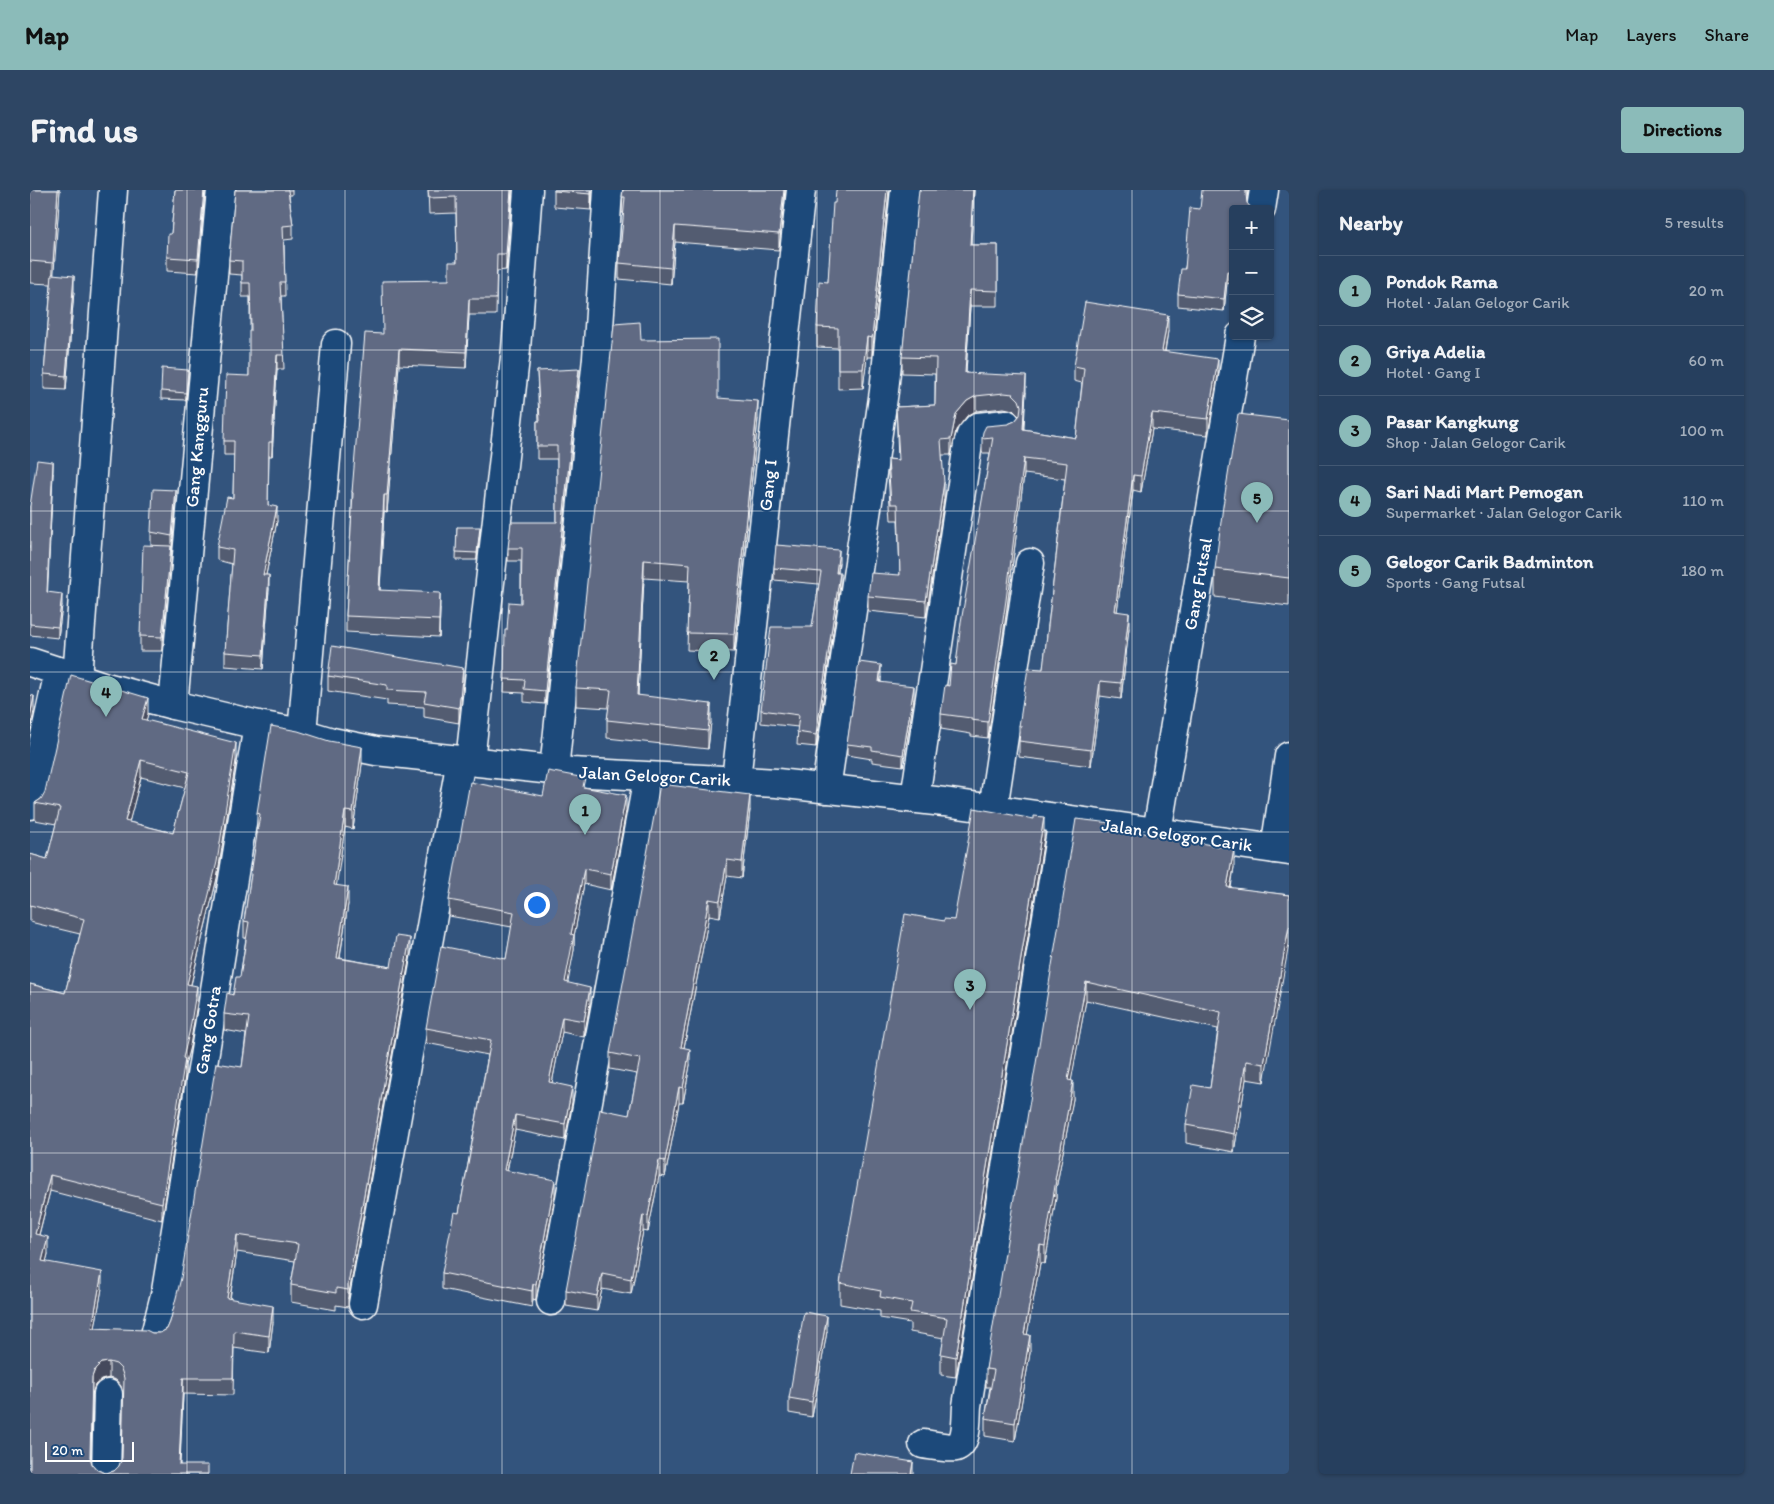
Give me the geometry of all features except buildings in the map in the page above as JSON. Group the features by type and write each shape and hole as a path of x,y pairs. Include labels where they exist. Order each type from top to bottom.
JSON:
{"street":[{"path":"30,805 68,674 113,190"},
{"name":"Gang Kangguru","path":"173,705 221,190"},
{"path":"363,1304 465,761 516,349 528,190"},
{"path":"554,770 597,358 608,190"},
{"name":"Gang I","path":"736,780 801,190"},
{"path":"826,789 884,391 905,190"},
{"path":"1262,205 1264,190"},
{"name":"Gang Futsal","path":"1157,832 1239,340"},
{"path":"302,733 336,344"},
{"path":"915,798 968,444 971,435 978,427 1006,424"},
{"path":"993,809 1030,563"},
{"name":"Jalan Gelogor Carik","path":"30,662 173,705 376,751 554,770 648,777 777,783 915,798 1282,850"},
{"name":"Gang Gotra","path":"155,1334 166,1291 258,725"},
{"path":"1282,850 1289,756"},
{"path":"551,1300 648,777"},
{"path":"923,1444 955,1447 961,1444 964,1438 970,1386 1063,819"},
{"path":"106,1474 108,1394"}],"place":[{"name":"Gelogor Carik Badminton","path":"1257,523"},
{"name":"Griya Adelia","path":"714,680"},
{"name":"Sari Nadi Mart Pemogan","path":"106,717"},
{"name":"Pondok Rama","path":"585,835"},
{"name":"Pasar Kangkung","path":"970,1010"}]}
